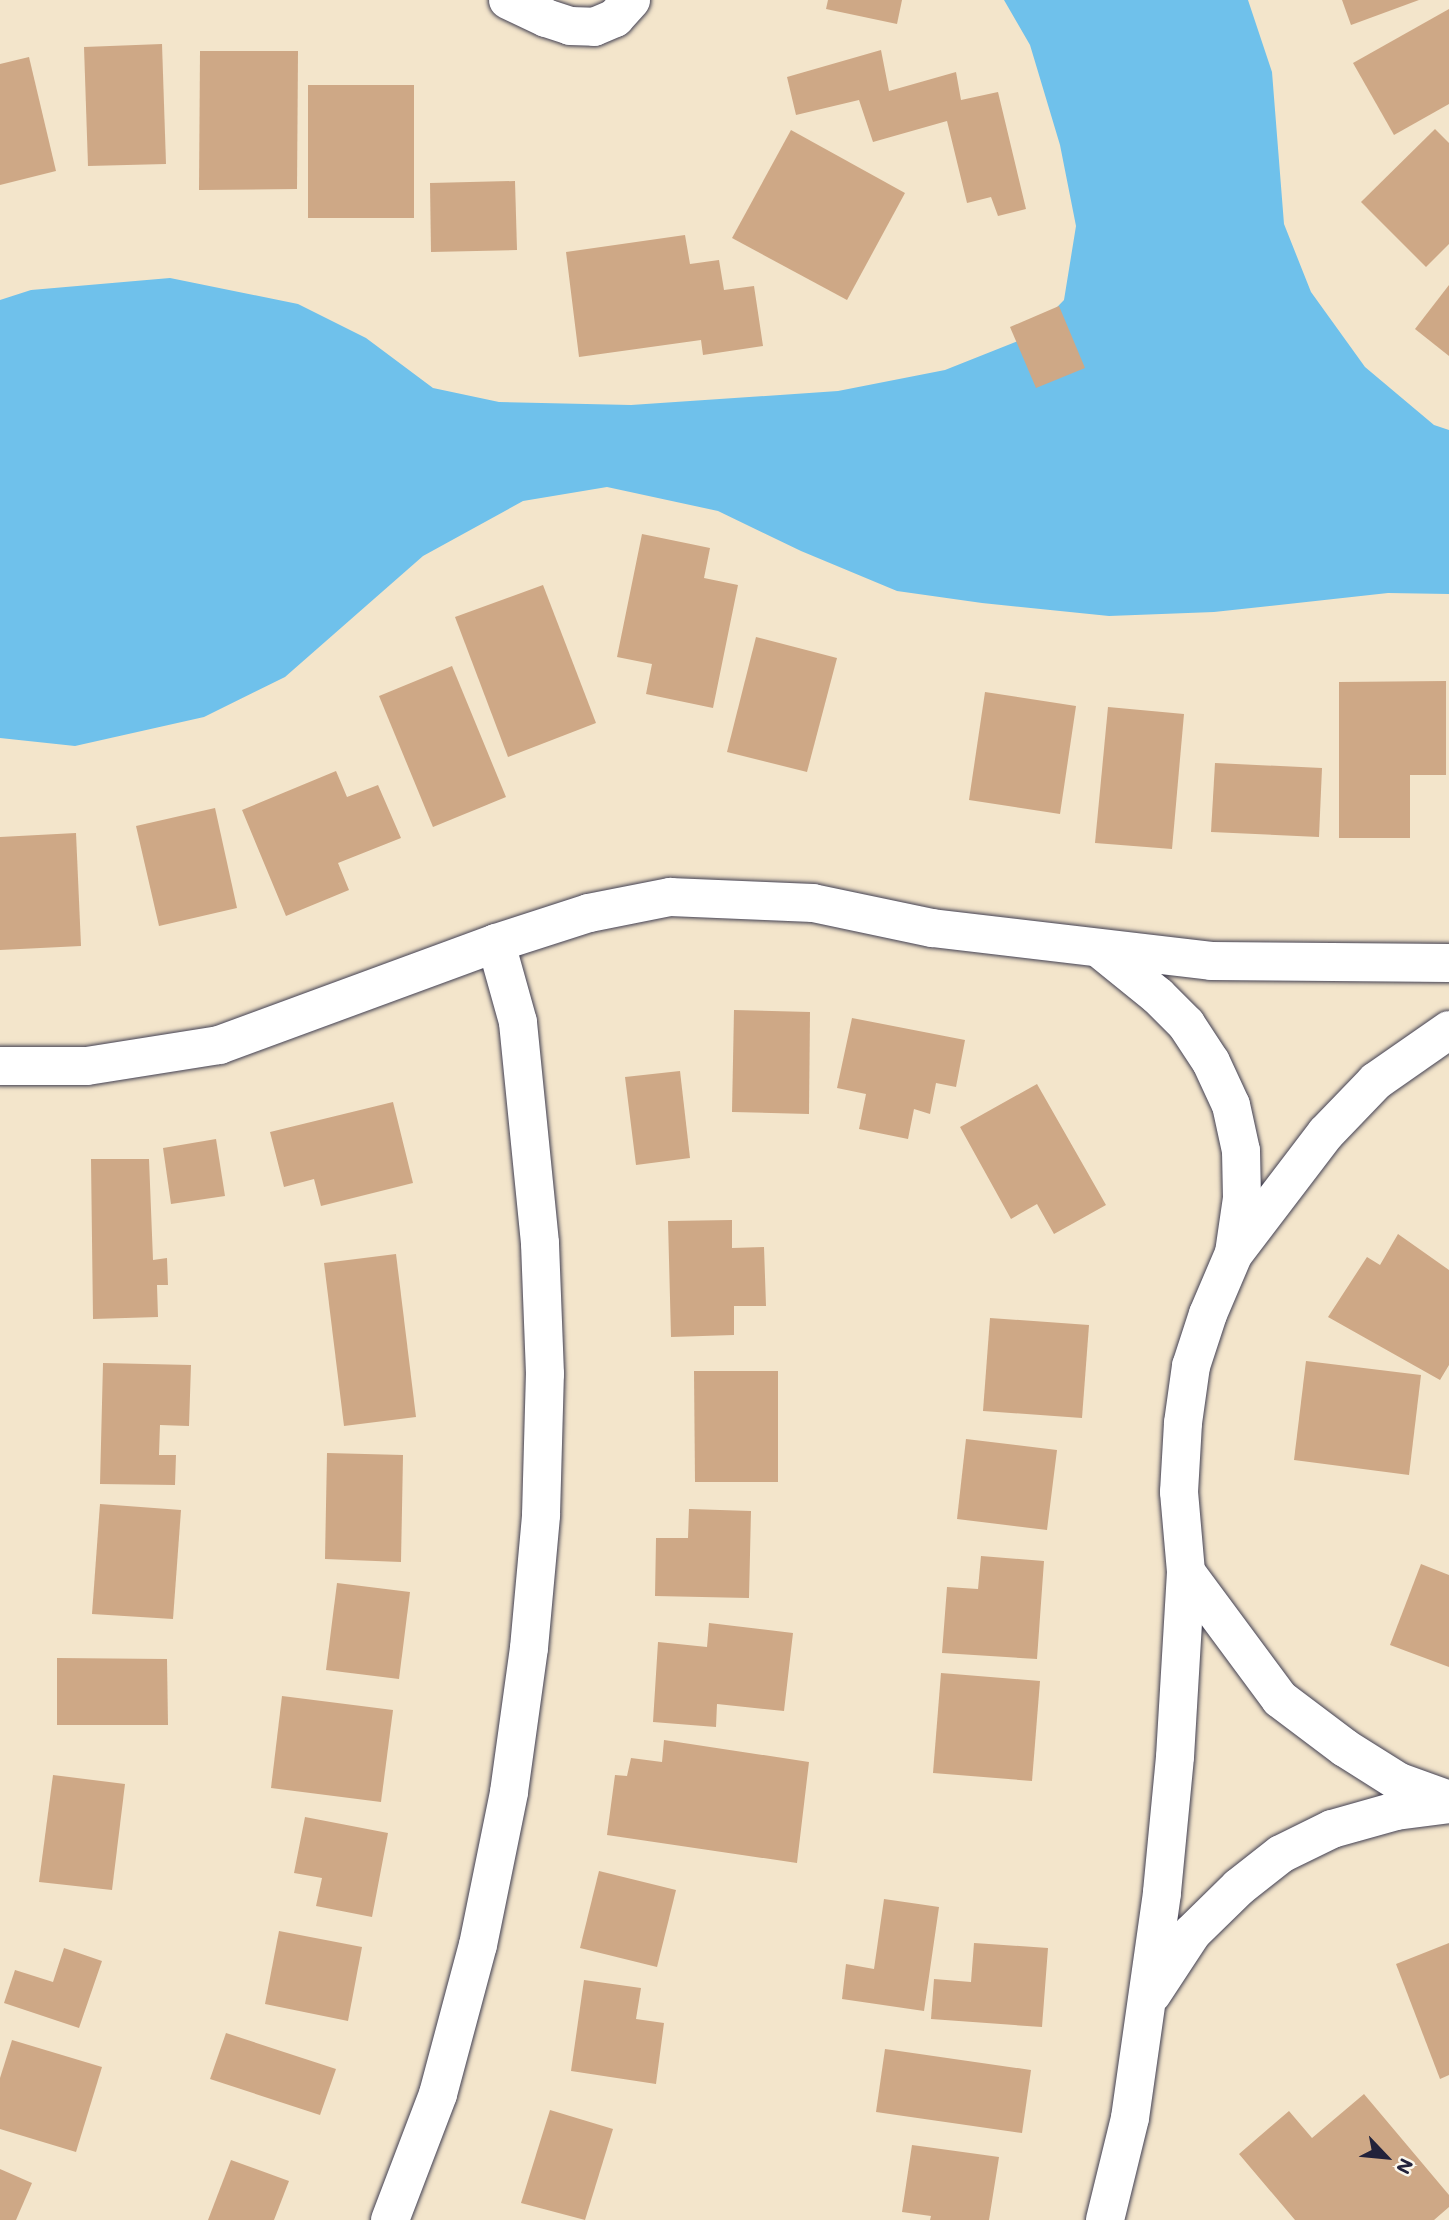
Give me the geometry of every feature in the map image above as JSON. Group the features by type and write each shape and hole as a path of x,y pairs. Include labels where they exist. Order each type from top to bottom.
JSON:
{"street":[{"path":"508,0 570,26 594,27 615,18 631,0"},
{"path":"0,1066 87,1066 219,1045 496,943 589,912 670,897 813,903 932,928 1211,961 1449,963"},
{"path":"390,2220 438,2094 478,1945 510,1779 529,1648 541,1514 545,1374 540,1243 518,1023 496,943"},
{"path":"1101,950 1158,996 1186,1024 1211,1062 1231,1105 1241,1151 1242,1198 1234,1254"},
{"path":"1105,2220 1130,2118 1162,1893 1174,1771 1186,1572 1179,1493 1183,1423 1191,1366 1208,1314 1234,1254 1326,1133 1376,1081 1449,1030"},
{"path":"1186,1572 1280,1699 1345,1748 1399,1782 1449,1802"},
{"path":"1147,2001 1192,1933 1239,1887 1281,1854 1332,1829 1396,1811 1449,1802"}],"water":[{"path":"1004,0 1248,0 1272,72 1284,224 1311,292 1365,367 1434,425 1449,430 1449,594 1388,593 1214,612 1109,616 982,603 897,591 801,551 718,511 607,487 523,501 423,556 285,677 204,717 75,746 0,738 0,300 31,290 170,278 298,304 366,338 433,388 499,402 631,405 838,391 945,370 1028,337 1064,300 1076,226 1060,145 1030,45"}],"building":[{"path":"828,0 902,0 897,24 826,9"},
{"path":"1342,0 1419,0 1351,25"},
{"path":"1449,9 1449,104 1394,135 1353,63"},
{"path":"162,44 166,164 88,166 84,47"},
{"path":"881,50 889,91 956,72 961,100 998,92 1026,209 998,216 991,197 967,203 947,121 873,142 859,100 796,115 787,77"},
{"path":"200,51 298,51 297,189 199,190"},
{"path":"29,57 56,171 0,185 0,64"},
{"path":"308,85 414,85 414,218 308,218"},
{"path":"1435,129 1449,143 1449,244 1426,267 1361,202"},
{"path":"791,130 905,193 847,300 732,238"},
{"path":"515,181 517,250 431,252 430,183"},
{"path":"685,235 690,264 719,260 724,290 754,286 763,346 703,355 701,340 579,357 566,252"},
{"path":"1449,285 1449,356 1415,329"},
{"path":"1059,306 1085,368 1036,388 1010,327"},
{"path":"642,534 710,548 704,578 738,585 713,708 646,694 652,664 617,657"},
{"path":"543,585 596,723 508,757 455,617"},
{"path":"756,637 837,658 807,772 727,752"},
{"path":"452,666 506,797 433,827 379,696"},
{"path":"1446,681 1446,775 1410,775 1410,838 1339,838 1339,682"},
{"path":"985,692 1076,706 1060,814 969,800"},
{"path":"1108,707 1184,714 1172,849 1095,843"},
{"path":"1215,763 1322,768 1319,837 1211,832"},
{"path":"336,771 347,797 378,785 401,838 338,863 349,890 286,916 242,810"},
{"path":"215,808 237,908 159,926 136,826"},
{"path":"76,833 81,946 0,950 0,837"},
{"path":"734,1010 810,1012 809,1114 732,1112"},
{"path":"852,1018 965,1040 956,1087 936,1083 930,1114 914,1109 908,1139 859,1129 866,1094 837,1088"},
{"path":"680,1071 690,1158 636,1165 625,1077"},
{"path":"1037,1084 1106,1205 1054,1234 1037,1204 1011,1219 960,1127"},
{"path":"393,1102 413,1183 321,1206 314,1179 284,1187 270,1132"},
{"path":"216,1139 225,1196 171,1204 163,1148"},
{"path":"91,1159 149,1159 153,1260 167,1258 168,1285 157,1285 158,1317 93,1319"},
{"path":"732,1220 732,1248 764,1247 766,1306 734,1306 734,1335 671,1337 668,1221"},
{"path":"1398,1234 1449,1270 1449,1365 1440,1380 1328,1317 1367,1257 1380,1265"},
{"path":"396,1254 416,1417 344,1426 324,1263"},
{"path":"990,1318 1089,1325 1082,1418 983,1411"},
{"path":"1306,1361 1421,1375 1409,1475 1294,1460"},
{"path":"103,1363 191,1365 189,1426 160,1425 159,1455 176,1455 175,1485 100,1484"},
{"path":"694,1371 778,1371 778,1482 695,1482"},
{"path":"966,1439 1057,1450 1047,1530 957,1519"},
{"path":"327,1453 403,1455 401,1562 325,1559"},
{"path":"100,1504 181,1510 173,1619 92,1614"},
{"path":"689,1509 751,1511 749,1598 655,1596 656,1538 688,1538"},
{"path":"981,1556 1044,1561 1037,1659 942,1653 947,1587 978,1589"},
{"path":"1421,1564 1449,1575 1449,1667 1390,1645"},
{"path":"337,1583 410,1592 399,1679 326,1670"},
{"path":"709,1623 793,1633 784,1711 717,1704 716,1727 653,1722 658,1642 707,1647"},
{"path":"57,1658 167,1659 168,1725 57,1725"},
{"path":"941,1673 1040,1681 1032,1781 933,1773"},
{"path":"282,1696 393,1710 381,1802 271,1788"},
{"path":"664,1740 809,1762 797,1863 607,1835 615,1775 627,1776 631,1758 662,1762"},
{"path":"53,1775 125,1784 112,1890 39,1882"},
{"path":"305,1817 388,1833 372,1917 316,1906 322,1878 294,1873"},
{"path":"599,1871 676,1890 657,1967 580,1948"},
{"path":"884,1899 939,1907 924,2011 842,1999 846,1964 874,1969"},
{"path":"279,1931 362,1947 348,2021 265,2004"},
{"path":"974,1943 1048,1948 1042,2027 931,2019 934,1979 971,1982"},
{"path":"1449,1943 1449,2075 1440,2079 1396,1964"},
{"path":"64,1948 102,1961 79,2028 4,2003 15,1970 53,1982"},
{"path":"584,1980 641,1988 636,2019 664,2023 656,2084 571,2071"},
{"path":"226,2033 336,2069 320,2115 210,2079"},
{"path":"12,2040 102,2067 76,2152 0,2129 0,2078"},
{"path":"885,2049 1031,2070 1022,2133 876,2112"},
{"path":"1364,2094 1449,2195 1449,2207 1434,2220 1295,2220 1239,2154 1289,2111 1312,2138"},
{"path":"550,2110 613,2129 585,2220 521,2203"},
{"path":"912,2145 999,2157 989,2220 930,2220 931,2216 902,2212"},
{"path":"231,2160 289,2181 274,2220 208,2220"},
{"path":"0,2169 32,2183 16,2220 0,2220"}]}
